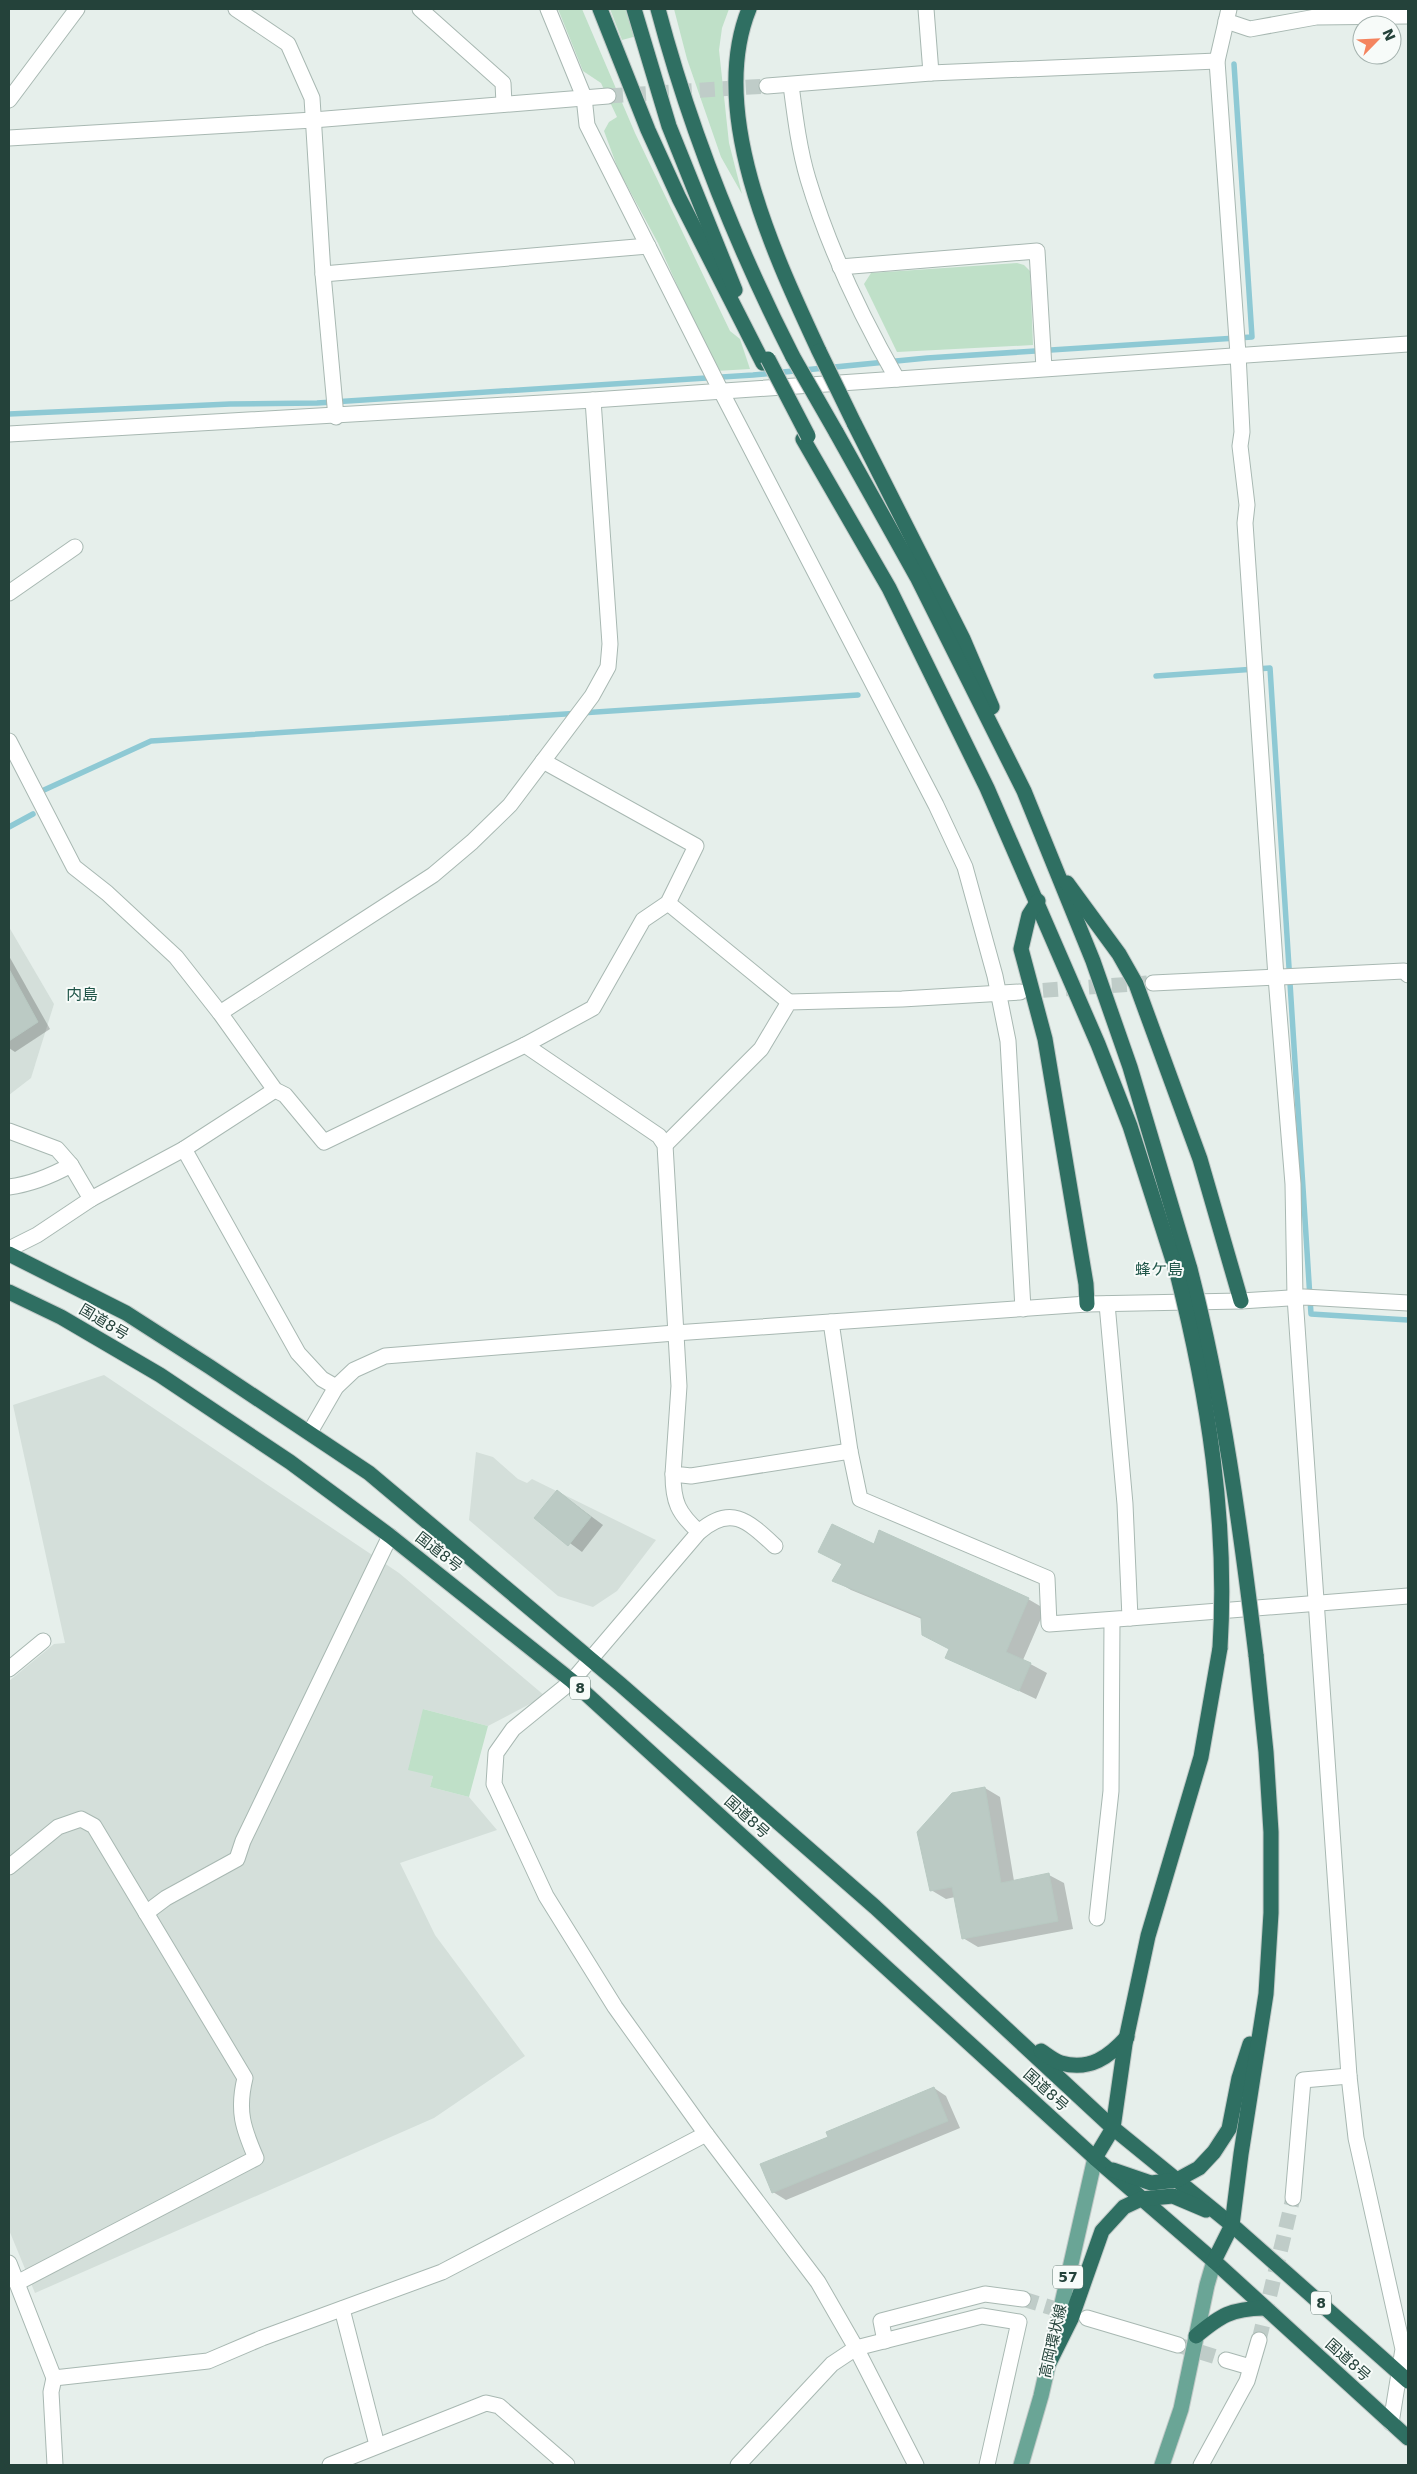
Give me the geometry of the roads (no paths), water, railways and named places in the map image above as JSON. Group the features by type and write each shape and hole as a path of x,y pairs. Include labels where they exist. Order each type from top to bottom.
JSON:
{"highway":[{"path":"600,9 645,122 679,198 805,438 888,588 950,708 1038,901 1098,1044 1204,1324 1238,1502 1266,1752 1272,1832 1271,1913 1266,1994 1241,2154 1227,2221 1214,2262"},
{"path":"634,9 669,126 693,190 766,361"},
{"path":"658,9 676,76 715,187 766,303 793,357 916,578 1024,791"},
{"path":"749,9 741,29 736,63 736,98 742,139 767,233 854,423 964,639 1093,961 1130,1067 1184,1271 1203,1386 1218,1501 1223,1600 1214,1697 1201,1757 1148,1936 1128,2036 1114,2128 1100,2163 1151,2183 1177,2180 1199,2168 1214,2152 1229,2129 1239,2078 1266,1994"},
{"path":"1045,843 1066,882 1119,954 1136,984 1200,1159 1242,1301"},
{"path":"1038,901 1029,915 1021,949 1045,1039 1086,1284 1087,1304"},
{"name":"国道8号","path":"9,1254 126,1313 310,1432 396,1494 591,1660 875,1907 1114,2128 1227,2221 1404,2377"},
{"name":"国道8号","path":"9,1292 61,1316 160,1375 290,1462 390,1536 572,1681 1100,2163 1214,2262 1408,2438"},
{"path":"1012,2033 1061,2063 1087,2065 1110,2056 1128,2036"},
{"path":"1048,2365 1071,2319 1102,2231 1124,2207 1142,2199 1173,2196 1227,2221"},
{"path":"1196,2336 1216,2319 1239,2309 1264,2308"}],"main road":[{"name":"高岡環状線","path":"1021,2465 1100,2163"},
{"path":"1162,2465 1181,2409 1214,2262"}],"street":[{"path":"9,100 77,9"},
{"path":"236,9 288,44 312,98 323,274 336,417"},
{"path":"420,9 502,83 504,104"},
{"path":"548,9 584,97 587,125 721,391 936,805 965,868 999,994 1008,1041 1022,1309"},
{"path":"926,9 931,73"},
{"path":"1391,2423 1404,2377 1406,2348 1356,2138 1349,2076 1315,1602 1294,1184 1245,523 1247,505 1240,446 1242,432 1238,354 1217,61 1228,15 1250,29 1316,17 1408,16"},
{"path":"767,86 931,73 1217,61"},
{"path":"791,85 808,178 840,267 874,339 897,379"},
{"path":"9,138 313,120 608,96"},
{"path":"323,274 648,246"},
{"path":"840,267 1037,251 1044,368"},
{"path":"9,434 336,417 1238,354 1408,344"},
{"path":"220,1013 433,875 472,842 510,805 592,696 608,667 610,644 593,400"},
{"path":"9,593 75,547"},
{"path":"9,741 74,866 107,893 176,957 220,1013 275,1090 286,1094 324,1142 526,1045 593,1008 643,920 668,903 696,846 543,761"},
{"path":"668,903 789,1002 1020,992"},
{"path":"1153,983 1404,971 1408,975"},
{"path":"665,1144 761,1049 789,1002"},
{"path":"526,1045 659,1136 665,1144 679,1386 673,1496 683,1517 699,1532"},
{"path":"9,1249 36,1235 91,1199 184,1149 275,1090"},
{"path":"9,1131 58,1149 71,1165 91,1199"},
{"path":"184,1149 298,1353 322,1379 336,1387"},
{"path":"9,1187 28,1184 50,1177 71,1165"},
{"path":"310,1432 336,1387 354,1370 385,1356 675,1333 1087,1304 1242,1301 1299,1297 1408,1303"},
{"path":"1107,1304 1125,1504 1130,1618"},
{"path":"831,1322 850,1451 860,1499 1047,1578 1049,1624 1408,1596"},
{"path":"673,1474 691,1476 850,1451"},
{"path":"775,1546 755,1528 732,1516 713,1520 699,1532 572,1681 513,1730 496,1753 494,1784 546,1896 615,2007 706,2134 818,2282 856,2348 916,2465"},
{"path":"146,1913 166,1898 237,1859 243,1841 390,1536"},
{"path":"1097,1918 1111,1791 1112,1620"},
{"path":"9,1669 43,1641"},
{"path":"9,1867 58,1827 81,1819 94,1826 245,2078 240,2100 245,2132 256,2158 17,2283"},
{"path":"1293,2198 1303,2080 1349,2076"},
{"path":"54,2378 208,2361 262,2338 442,2272 706,2134"},
{"path":"9,2263 54,2378 51,2392 55,2465"},
{"path":"885,2341 881,2321 985,2294 1023,2299"},
{"path":"342,2309 377,2445"},
{"path":"738,2465 832,2364 856,2348 982,2316 1019,2322 987,2465"},
{"path":"1087,2318 1178,2345"},
{"path":"1201,2465 1247,2381 1259,2340"},
{"path":"1226,2360 1250,2367"},
{"path":"330,2465 486,2403 498,2406 568,2465"}],"waterway":[{"path":"9,414 230,404 317,403 753,375 927,358 1252,337 1234,64"},
{"path":"1156,676 1270,668 1311,1314 1408,1320"},
{"path":"44,790 151,741 858,695"},
{"path":"9,827 33,814"}],"tunnel":[{"path":"608,96 767,86"},
{"path":"1020,992 1147,983"},
{"path":"1259,2340 1293,2198"},
{"path":"1023,2299 1072,2314"},
{"path":"1178,2345 1226,2360"}],"district":[{"name":"内島","path":"82,994"},
{"name":"蜂ケ島","path":"1159,1269"}]}
